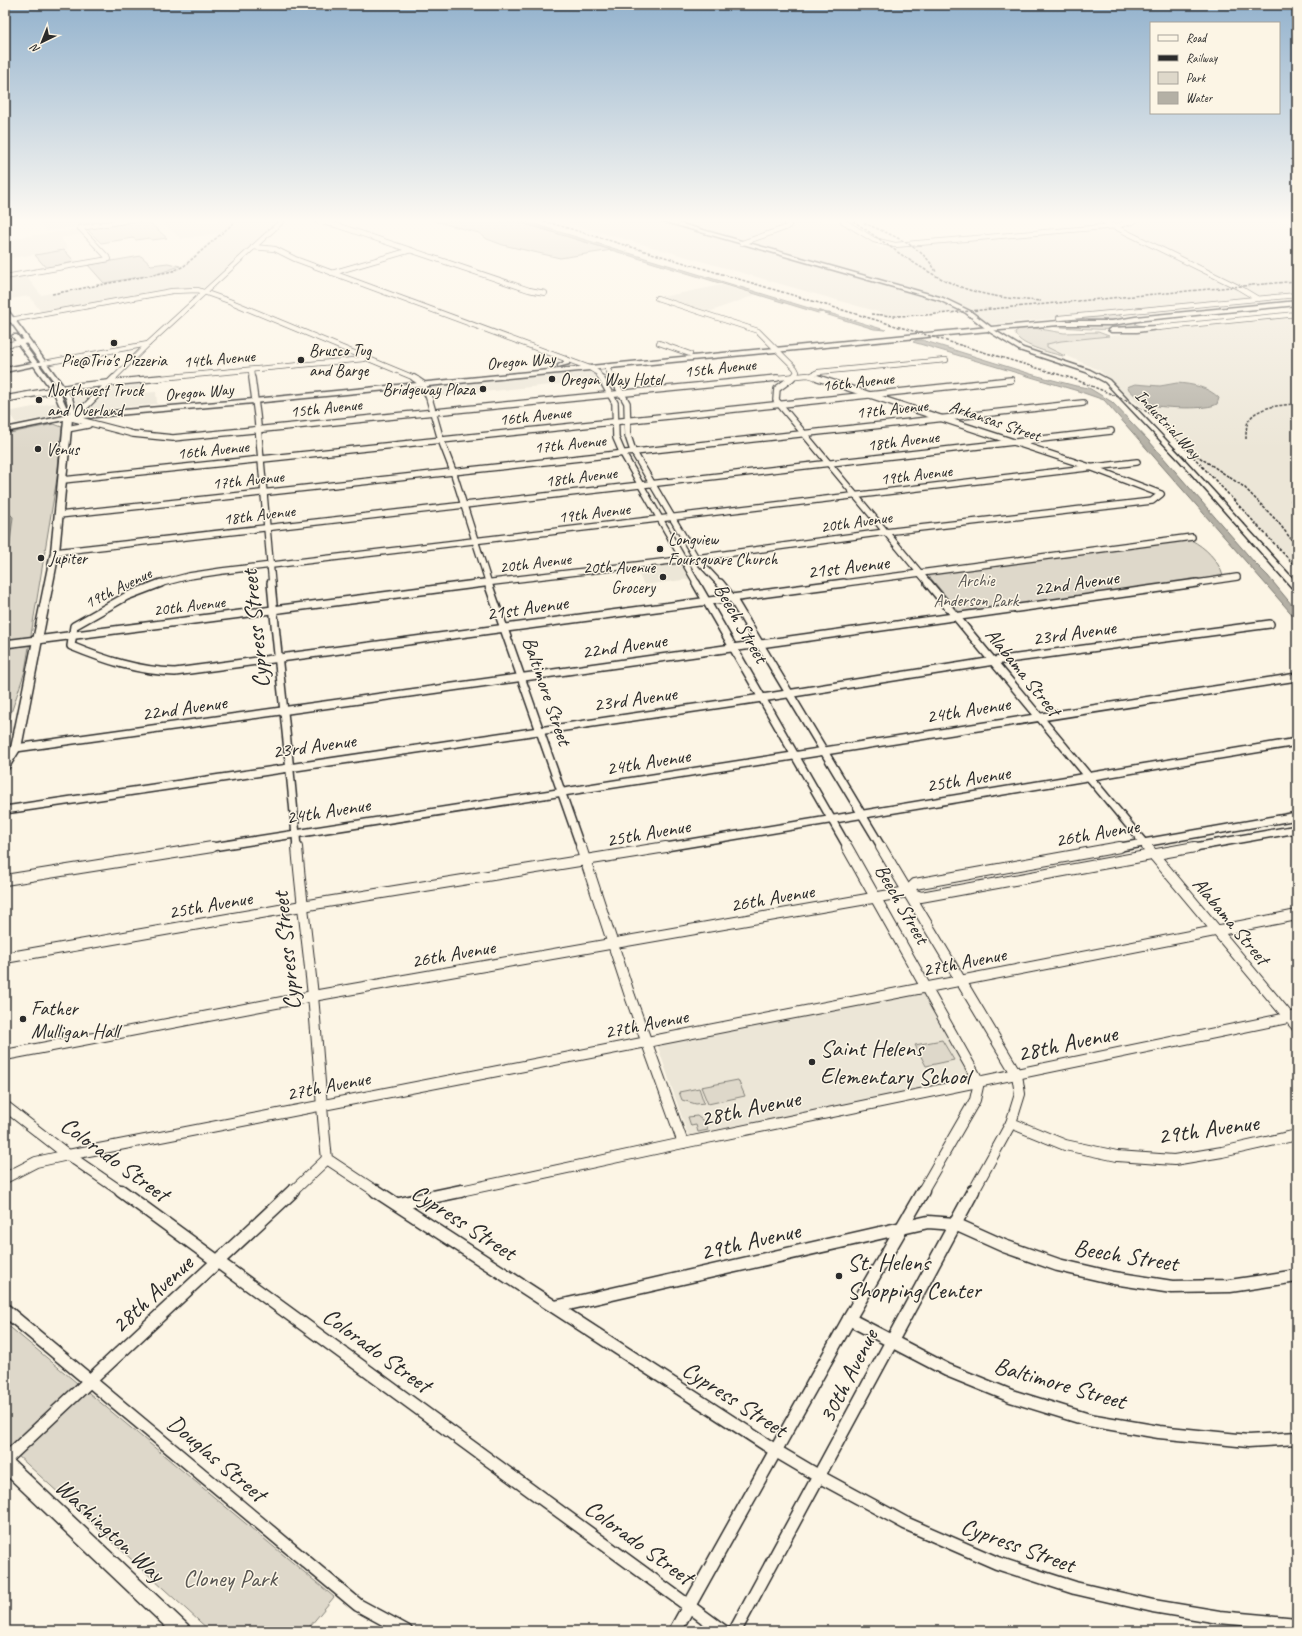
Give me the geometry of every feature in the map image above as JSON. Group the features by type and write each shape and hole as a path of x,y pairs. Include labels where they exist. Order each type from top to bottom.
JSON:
{"highway":[{"path":"935,297 968,312 987,327"},
{"name":"Oregon Way","path":"987,327 1059,322 1112,323 1297,303"},
{"path":"1116,313 1126,320"},
{"name":"Oregon Way","path":"987,327 1051,320 1140,320"},
{"path":"1140,320 1135,323 1138,326 1158,328"},
{"path":"1025,325 1122,330 1158,328"}],"main road":[{"path":"5,310 72,404 73,412 68,417"},
{"name":"Oregon Way","path":"68,417 92,413 421,382 551,372 987,327"},
{"name":"Industrial Way","path":"987,327 1004,340 1021,349 1074,366 1098,375 1108,381 1297,588"},
{"path":"5,767 16,748 55,552 68,417 65,413 62,401 13,332"},
{"name":"Oregon Way","path":"421,382 580,364 776,348"},
{"path":"560,366 567,363 566,359"},
{"path":"5,370 44,363"},
{"path":"551,372 555,369 568,368 580,364"},
{"name":"Oregon Way","path":"68,417 103,415 254,398"},
{"path":"95,424 96,418 103,415"},
{"name":"15th Avenue","path":"5,430 68,417"},
{"path":"30,425 56,424 63,425 67,429"},
{"name":"Washington Way","path":"5,1463 182,1631"}],"street":[{"path":"6,323 12,320 137,297"},
{"path":"68,417 85,407 111,383 148,344 200,297"},
{"path":"219,297 421,382"},
{"name":"Beech Street","path":"398,297 580,364 598,373 615,403 616,438 622,452 927,987 979,1082"},
{"path":"1059,318 1274,297"},
{"path":"657,298 749,328 764,336 795,368 797,372 796,375 780,386 776,391 776,400 781,405"},
{"path":"1158,328 1297,314"},
{"path":"5,345 28,341"},
{"path":"659,343 690,354"},
{"path":"44,363 148,344"},
{"name":"14th Avenue","path":"5,399 62,388 365,358"},
{"path":"812,376 818,372 946,360"},
{"name":"Beech Street","path":"606,366 622,392 626,403 628,436 633,451 696,558 716,578 732,598 825,751 907,892 1017,1075"},
{"path":"590,368 612,375"},
{"name":"Cypress Street","path":"250,370 260,459 269,566 275,610 278,658 291,767 295,833 313,996 321,1105 327,1159 399,1204 776,1451 820,1477 912,1526 997,1563 1075,1588 1153,1606 1212,1616 1297,1624"},
{"name":"Arkansas Street","path":"796,375 812,376 940,417 1090,467 1161,494"},
{"name":"15th Avenue","path":"68,417 130,434 152,438 173,438 796,375"},
{"name":"16th Avenue","path":"63,480 1011,380"},
{"name":"Baltimore Street","path":"421,382 434,412 440,440 453,471 488,582 505,627 613,945 683,1143"},
{"name":"17th Avenue","path":"59,515 1083,402"},
{"name":"Alabama Street","path":"781,405 885,532 994,661 1037,716 1217,931 1293,1017 1297,1027"},
{"path":"67,429 95,424"},
{"name":"18th Avenue","path":"55,552 1111,431"},
{"name":"19th Avenue","path":"73,635 74,626 132,594 168,580 269,566 1137,462"},
{"name":"20th Avenue","path":"5,644 488,582 683,560 885,532 1152,501 1161,494"},
{"name":"21st Avenue","path":"73,635 71,646 130,668 159,672 186,671 505,627 920,574 1192,537"},
{"name":"22nd Avenue","path":"16,748 1237,577"},
{"name":"23rd Avenue","path":"5,810 790,694 994,661 1270,624"},
{"name":"24th Avenue","path":"5,880 295,833 795,756 1037,716 1297,677"},
{"name":"25th Avenue","path":"5,958 302,906 585,861 1297,742"},
{"name":"26th Avenue","path":"907,892 915,884 1144,842 1297,816"},
{"name":"26th Avenue","path":"5,1055 313,996 613,945 907,892 921,897 1297,829"},
{"name":"27th Avenue","path":"5,1178 36,1162 68,1155 1297,915"},
{"name":"28th Avenue","path":"399,1204 683,1143 1293,1017"},
{"name":"30th Avenue","path":"735,1631 820,1477 891,1341 1011,1123 1020,1097 1020,1086 1017,1075"},
{"name":"30th Avenue","path":"675,1631 900,1228 975,1100 979,1082"},
{"name":"Colorado Street","path":"5,1106 68,1155 133,1199 723,1631"},
{"name":"29th Avenue","path":"1011,1123 1065,1145 1117,1156 1174,1160 1222,1152 1297,1135"},
{"name":"28th Avenue","path":"5,1460 327,1159"},
{"name":"29th Avenue","path":"556,1307 928,1222 955,1224"},
{"name":"Beech Street","path":"955,1224 1004,1246 1058,1265 1114,1278 1172,1287 1230,1286 1297,1276"},
{"name":"Douglas Street","path":"5,1310 358,1605 406,1631"},
{"name":"Baltimore Street","path":"849,1319 947,1370 1011,1396 1089,1420 1159,1432 1248,1440 1297,1438"}],"shaded area":[{"path":"5,297 21,297 5,300"},
{"path":"30,297 131,297 42,313"},
{"path":"663,297 749,297 709,312"},
{"path":"827,297 1255,297 1258,299 985,325 968,312 889,315"},
{"path":"1262,297 1294,297 1267,300"},
{"path":"1297,317 1297,571 1170,427 1127,396 1099,370 1047,347 1047,344 1061,341"},
{"path":"587,369 595,372 600,380 433,397 428,385"},
{"path":"144,381 144,393 156,392 157,404 92,410 86,408 114,384"},
{"path":"94,386 99,389 83,406 78,407 71,391"},
{"path":"58,402 60,407 58,414 53,416 16,423 8,412"},
{"path":"681,562 690,579 644,585 635,567"},
{"name":"Saint Helens Elementary School","path":"923,993 971,1080 689,1138 657,1044"}],"green space":[{"path":"1116,313 1126,320 1062,320"},
{"path":"1138,321 1135,324 1145,327 1130,329 1100,329 1025,325"},
{"path":"1034,328 1064,333 1098,332 1109,336 1047,344 1047,347 1065,356 1063,356 1027,345 1017,337 1015,332 1019,329"},
{"path":"54,424 62,427 57,478 25,671 11,713 5,740 5,434"},
{"name":"Archie Anderson Park","path":"1191,540 1211,555 1221,570 1223,576 960,613 928,575"},
{"path":"942,1040 954,1060 926,1066 915,1045"},
{"path":"738,1080 745,1096 708,1104 701,1087"},
{"path":"699,1088 704,1103 696,1104 682,1100 679,1092"},
{"path":"697,1116 706,1123 708,1130 698,1132 696,1125 691,1126 688,1117"},
{"name":"Cloney Park","path":"5,1323 334,1597 306,1631 210,1631 5,1444"}],"water":[{"path":"767,297 774,297 822,312 818,313"},
{"path":"829,313 886,330 874,329 825,314"},
{"path":"916,340 922,340 1034,375 1089,388 1112,402 1149,441 1254,562 1268,576 1297,611 1297,620 1104,400 913,342"},
{"path":"1177,383 1194,385 1210,391 1219,398 1217,404 1195,408 1175,408 1152,405 1132,393 1127,387 1135,384 1160,386"},
{"path":"5,509 13,517 9,551 5,561"}],"waterway":[{"path":"819,311 830,314"}],"railway":[{"path":"800,297 1074,379 1126,400 1151,414 1175,437 1297,568"},
{"path":"1003,297 1041,301"},
{"path":"871,314 894,316 926,315 1119,297"},
{"path":"1246,439 1248,422 1253,415 1271,407 1297,404"},
{"path":"1196,455 1244,487 1278,522 1297,547"},
{"path":"1291,500 1297,509"}],"place":[{"name":"Pie@Trio's Pizzeria","path":"114,343"},
{"name":"Brusco Tug and Barge","path":"301,360"},
{"name":"Oregon Way Hotel","path":"552,379"},
{"name":"Bridgeway Plaza","path":"483,389"},
{"name":"Northwest Truck and Overland","path":"39,400"},
{"name":"Venus","path":"38,449"},
{"name":"Longview Foursquare Church","path":"660,549"},
{"name":"Jupiter","path":"41,558"},
{"name":"20th Avenue Grocery","path":"663,577"},
{"name":"Father Mulligan Hall","path":"23,1019"},
{"name":"Saint Helens Elementary School","path":"812,1062"},
{"name":"St. Helens Shopping Center","path":"839,1276"}]}
